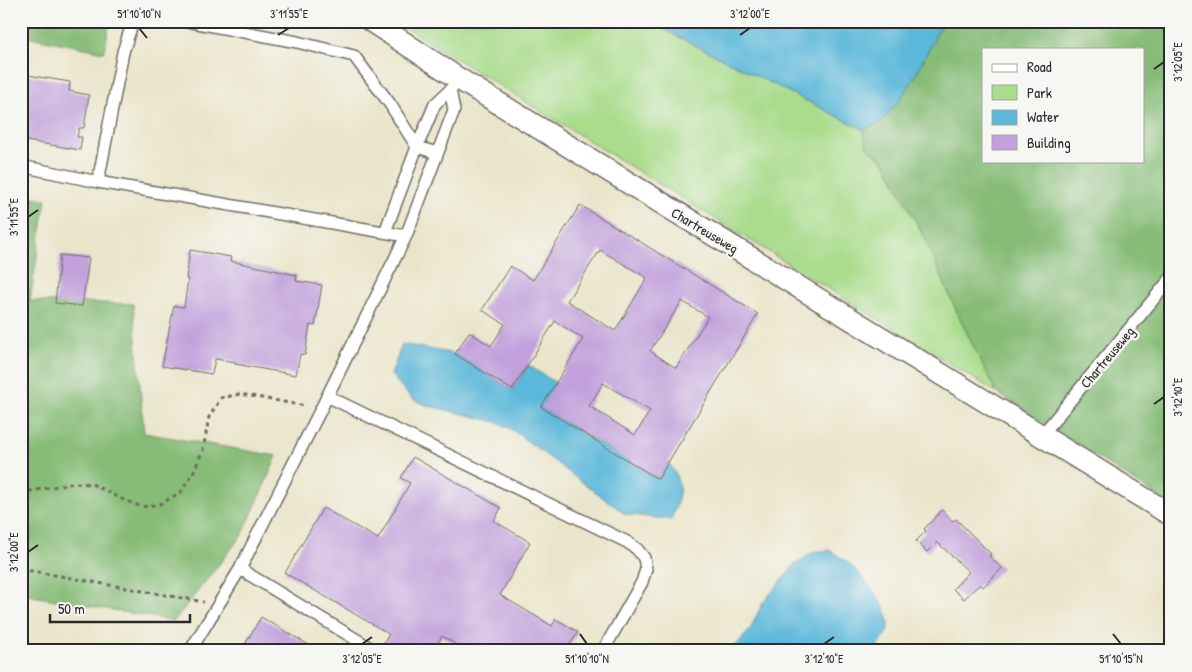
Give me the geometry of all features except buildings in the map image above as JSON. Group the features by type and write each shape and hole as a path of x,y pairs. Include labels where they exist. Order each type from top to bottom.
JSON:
{"street":[{"name":"Chartreuseweg","path":"371,21 454,84 1042,435 1171,515"}],"lane":[{"path":"98,182 132,21"},
{"path":"187,21 296,42 354,56 390,104 417,146 437,153"},
{"path":"386,232 417,146 435,104 454,84"},
{"path":"190,651 240,569 322,409 406,236 454,110 454,84"},
{"path":"21,166 98,182 406,236"},
{"name":"Chartreuseweg","path":"1042,435 1171,278"},
{"path":"327,396 638,549 644,558 646,569 642,582 603,651"},
{"path":"240,569 367,646 369,651"}],"path":[{"path":"21,493 74,483 92,484 142,507 160,504 181,492 190,478 203,450 209,417 221,398 240,394 322,409"},
{"path":"21,569 219,604"}],"green space":[{"path":"21,21 110,21 104,52 21,35"},
{"path":"395,21 659,21 663,29 863,129 867,147 885,162 925,239 961,321 996,392"},
{"path":"943,21 1171,21 1171,505 996,392 961,321 925,239 885,162 867,147 863,129 879,124 896,105 914,78"},
{"path":"21,195 46,199 30,301 133,304 144,433 277,456 243,534 174,621 21,594"}],"water":[{"path":"659,21 943,21 914,78 896,105 879,124 863,129 663,29"},
{"path":"402,344 455,354 512,390 528,365 556,383 541,408 658,479 668,462 679,484 677,504 671,520 625,514 511,429 497,422 429,406 412,399 391,375"},
{"path":"829,550 846,561 858,573 884,608 888,617 889,627 874,651 727,651 737,644 751,628 762,604 796,563 814,552"}]}
